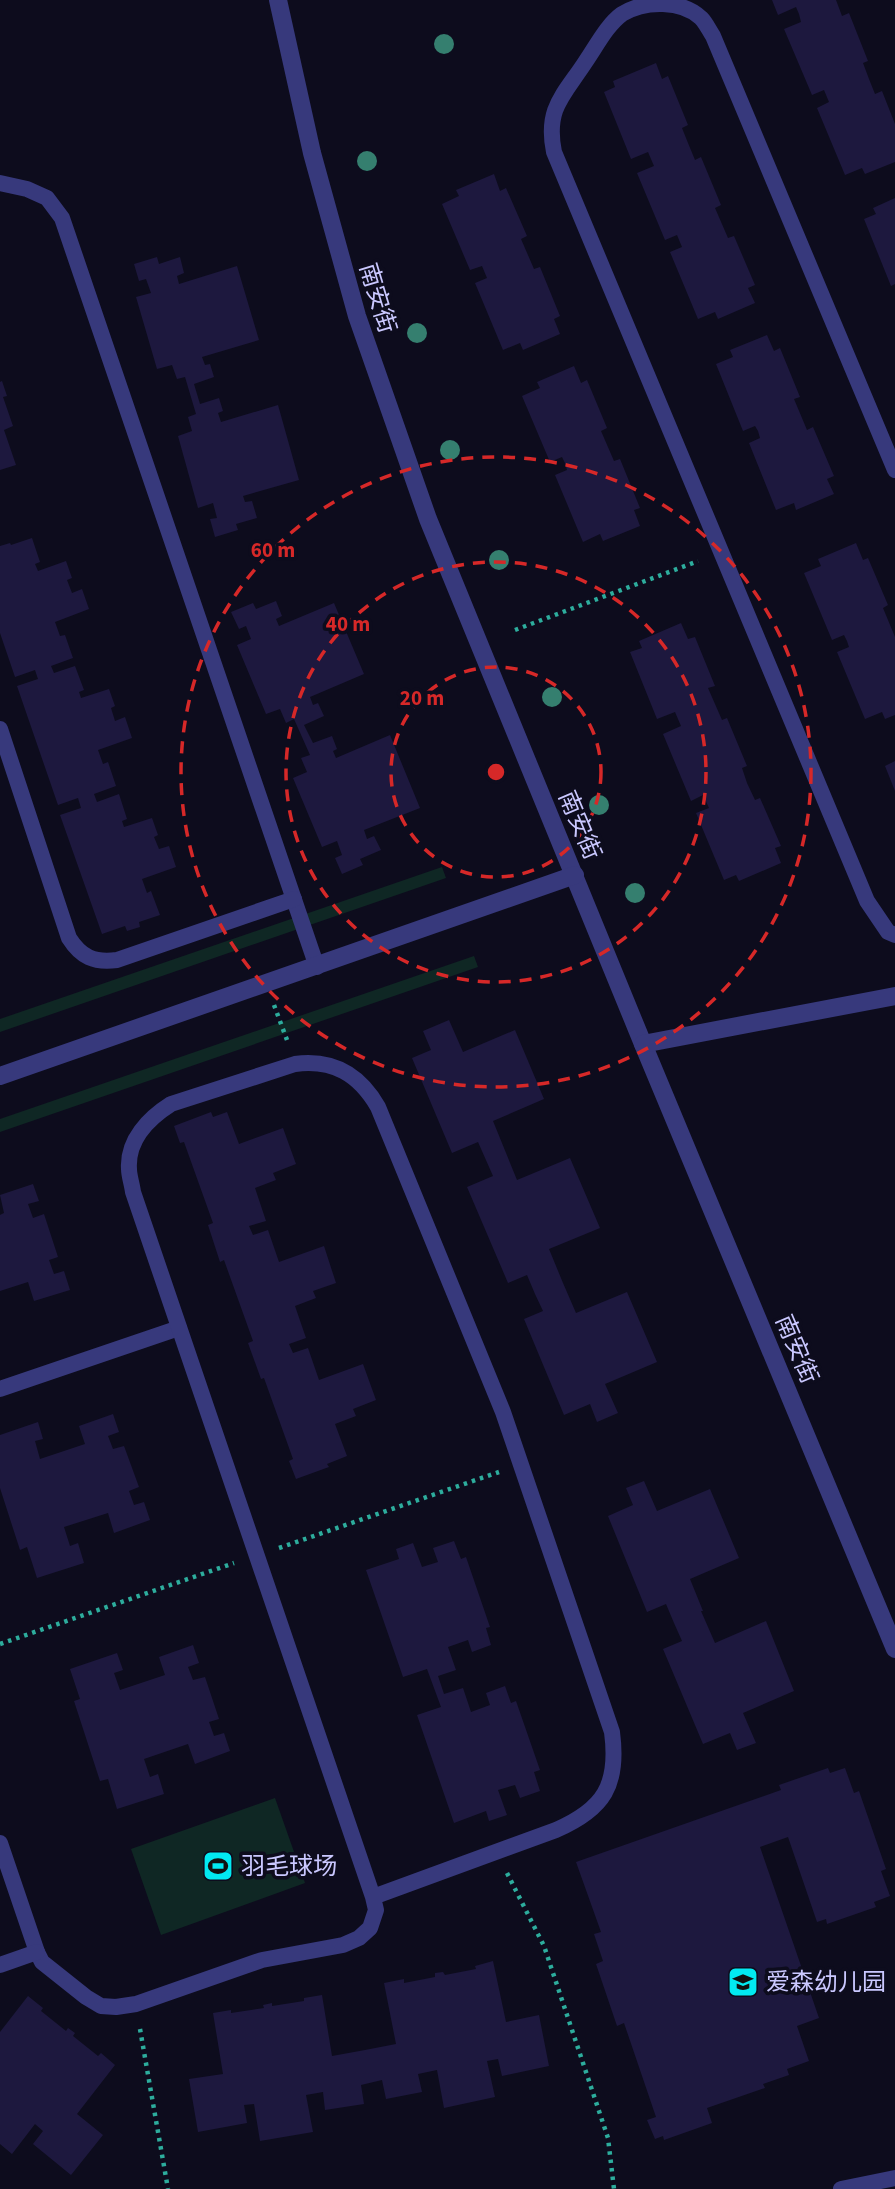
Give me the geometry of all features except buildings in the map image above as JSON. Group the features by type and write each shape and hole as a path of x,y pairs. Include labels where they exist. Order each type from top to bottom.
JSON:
{"street":[{"name":"南安街","path":"278,0 312,153 357,316 428,519 643,1044 890,1621 895,1649"},
{"path":"0,1076 575,876"},
{"path":"643,1044 895,996"}],"lane":[{"path":"895,470 713,36 700,16 684,6 664,1 632,8 611,25 554,109 550,122 554,152 867,901 888,932 895,935"},
{"path":"0,183 27,188 47,198 62,218 317,967"},
{"path":"0,729 69,938 82,955 103,962 117,960 294,899"},
{"path":"0,1843 42,1962 101,2006 136,2004 262,1960 343,1945 359,1938 370,1928 376,1910 373,1897 133,1192 128,1166 138,1135 156,1113 171,1104 295,1064 326,1064 357,1079 369,1091 378,1107 503,1412 612,1732 615,1752 609,1785 590,1811 580,1819 373,1897"},
{"path":"0,1389 179,1328"},
{"path":"0,1965 37,1952"},
{"path":"841,2189 895,2178"}],"path":[{"path":"515,630 720,552"},
{"path":"267,984 295,1064"},
{"path":"497,1852 544,1946 608,2138 614,2189"},
{"path":"136,2004 168,2189"}],"green space":[{"path":"442,867 446,878 0,1032 0,1019"},
{"path":"474,956 478,967 0,1132 0,1119"},
{"name":"羽毛球场","path":"275,1798 305,1883 161,1935 131,1849"}],"place":[{"name":"羽毛球场","path":"218,1866"},
{"name":"爱森幼儿园","path":"743,1982"}]}
